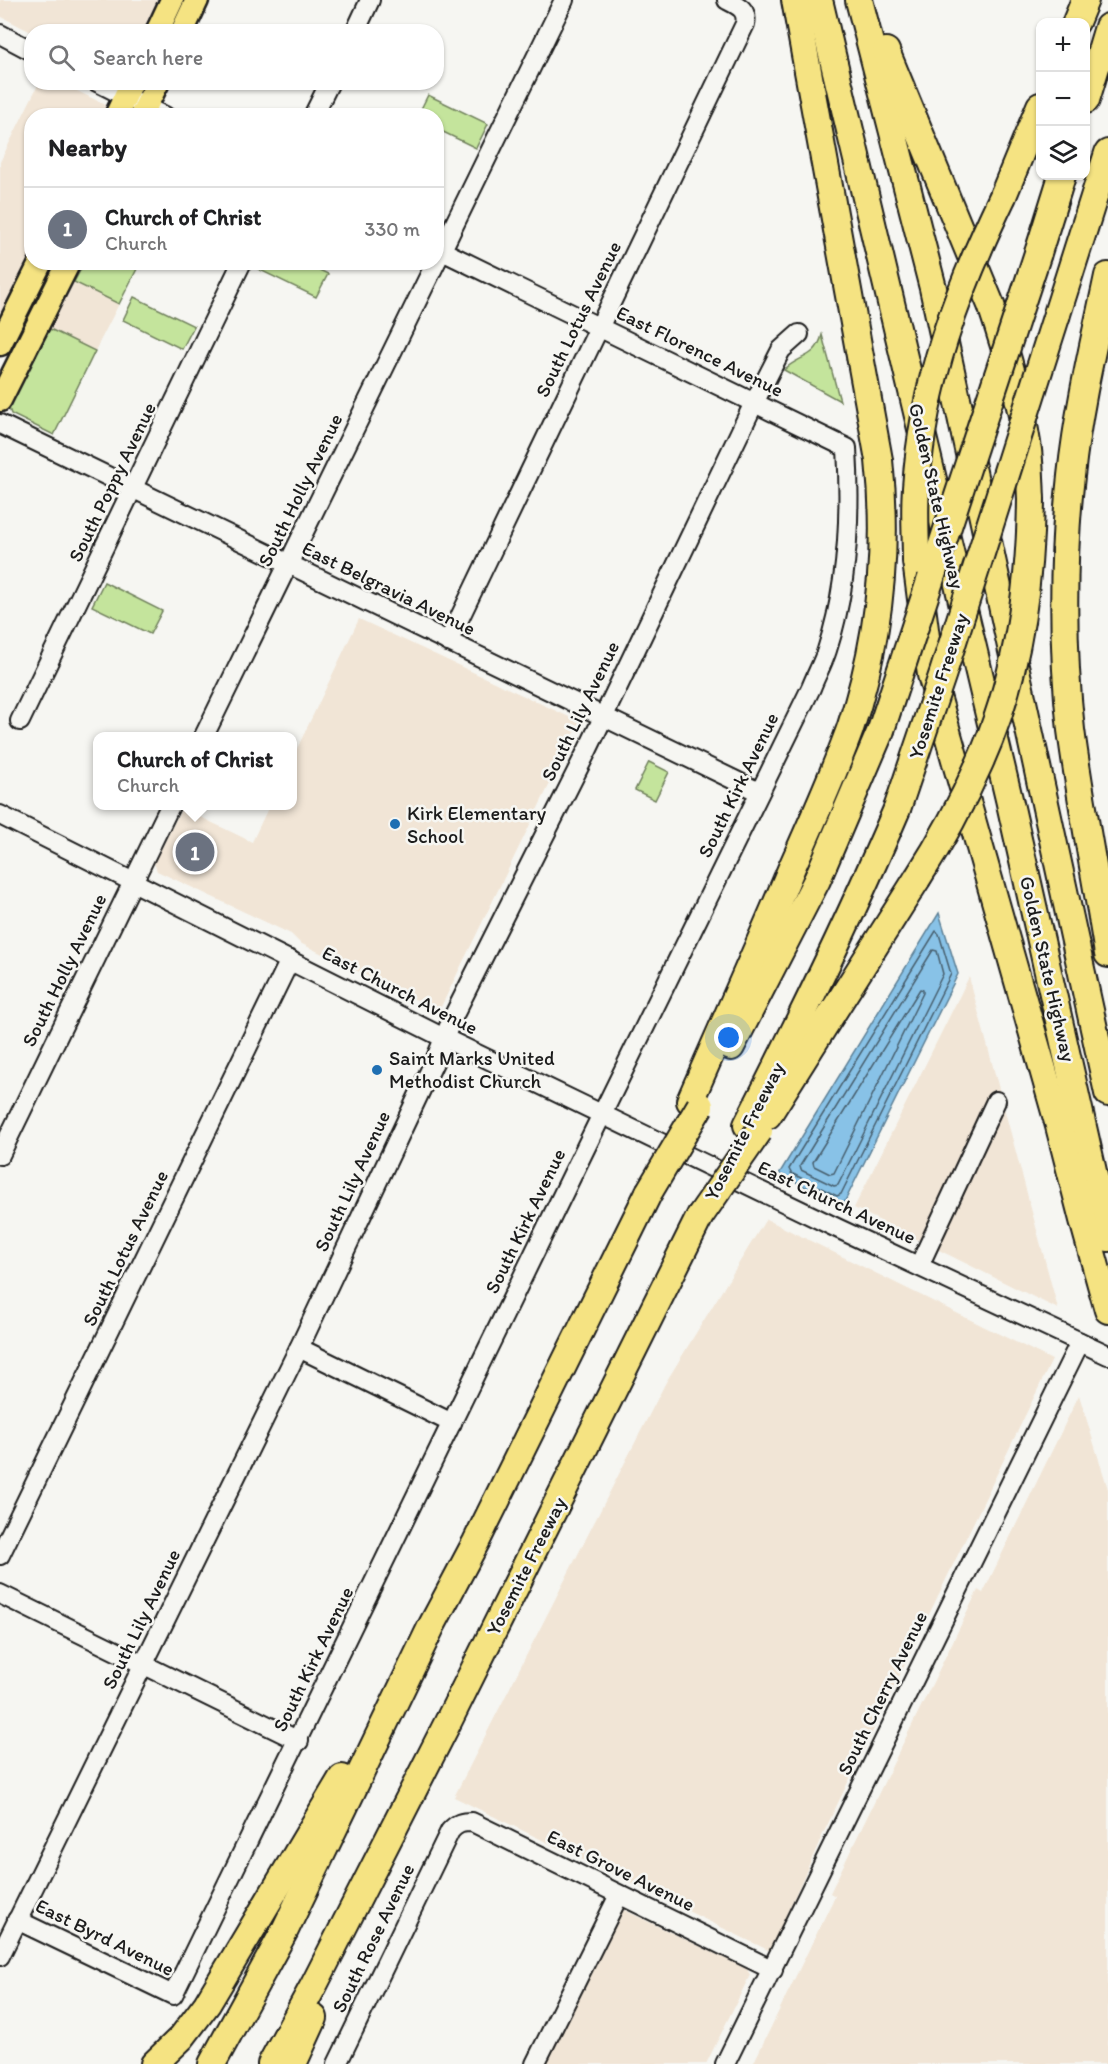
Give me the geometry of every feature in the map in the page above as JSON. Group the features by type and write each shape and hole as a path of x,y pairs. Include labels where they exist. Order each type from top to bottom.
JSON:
{"highway":[{"path":"695,1103 849,729 872,647 882,576 884,524 879,460 795,0"},
{"name":"Golden State Highway","path":"819,0 1010,799 1108,1238"},
{"name":"Golden State Highway","path":"859,0 933,288 1108,1094"},
{"path":"753,1128 917,879 963,800 997,718 1010,673 1029,566 1031,499 1028,445 1004,342 891,65 868,0"},
{"path":"1078,18 1085,0"},
{"path":"1090,87 1108,27"},
{"path":"1036,118 963,283 933,372 921,442 916,489 916,561 931,675 1038,1048 1108,1310"},
{"name":"Yosemite Freeway","path":"271,2064 314,1985 447,1724 700,1216 753,1128 897,809 943,674 1108,153"},
{"name":"Yosemite Freeway","path":"212,2064 285,1930 432,1625 476,1542 649,1192 817,880 881,730 1061,180"},
{"path":"1108,276 1082,396 1071,477 1065,572 1065,644 1071,729 1108,954"},
{"path":"154,2064 182,2037 207,2004 432,1625"},
{"path":"293,2064 392,1854 447,1724"}],"main road":[{"path":"161,24 172,0"},
{"path":"186,24 197,0"},
{"path":"152,108 156,90"},
{"path":"0,344 37,270"},
{"path":"0,400 65,270"}],"street":[{"path":"359,24 370,0"},
{"name":"South Holly Avenue","path":"444,243 564,0"},
{"name":"South Lotus Avenue","path":"448,642 745,24 745,15 741,8 728,0"},
{"path":"0,34 24,47"},
{"path":"110,90 143,108"},
{"path":"318,108 326,90"},
{"name":"East Florence Avenue","path":"444,258 598,327 848,448"},
{"name":"South Poppy Avenue","path":"20,721 238,270"},
{"name":"South Holly Avenue","path":"206,732 431,270"},
{"name":"South Lily Avenue","path":"0,1956 298,1348 444,1038 603,717 754,403 781,350 799,334"},
{"name":"East Belgravia Avenue","path":"0,424 759,792"},
{"name":"South Kirk Avenue","path":"173,1995 299,1741 811,688 826,651 841,591 846,549 848,448"},
{"name":"South Holly Avenue","path":"0,1155 168,810"},
{"name":"East Church Avenue","path":"0,815 444,1038 1108,1355"},
{"name":"South Lotus Avenue","path":"0,1555 290,960"},
{"path":"919,1266 996,1101"},
{"name":"South Cherry Avenue","path":"725,2064 1082,1342"},
{"path":"298,1348 452,1423"},
{"path":"0,1594 299,1741"},
{"name":"East Grove Avenue","path":"450,1831 455,1825 472,1822 773,1970"},
{"name":"South Rose Avenue","path":"337,2064 450,1831"},
{"path":"535,2064 619,1895"},
{"name":"East Byrd Avenue","path":"17,1920 173,1995"}],"shaded area":[{"path":"0,0 158,0 146,24 24,24 24,28 0,16"},
{"path":"36,90 75,90 106,105 104,108 27,108"},
{"path":"24,113 26,270 0,321 0,162"},
{"path":"74,282 119,304 95,351 50,329"},
{"name":"Kirk Elementary School","path":"359,619 580,722 439,1011 300,943 291,934 157,871 154,863 181,810 186,810 252,842 267,810 297,810 297,749"},
{"path":"969,977 1058,1309 854,1208"},
{"path":"766,1219 1052,1360 823,1834 770,1951 454,1797 666,1382"},
{"path":"1079,1395 1108,1489 1108,2064 753,2064 835,1896 830,1893 978,1590 983,1593"},
{"path":"624,1910 747,1969 750,1975 706,2064 546,2064 618,1912"}],"green space":[{"path":"428,95 488,124 476,148 444,132 444,108 422,108"},
{"path":"80,270 136,270 119,304 74,282"},
{"path":"260,270 320,270 328,274 316,297"},
{"path":"134,297 194,326 182,349 123,320"},
{"path":"50,329 95,351 54,435 11,414 9,408"},
{"path":"822,335 840,401 784,370 811,353"},
{"path":"104,582 162,611 150,634 92,606"},
{"path":"649,762 669,772 655,800 635,790"}],"water":[{"path":"939,913 958,974 843,1205 779,1174"}],"place":[{"name":"Kirk Elementary School","path":"395,824"},
{"name":"Church of Christ","path":"195,852"},
{"name":"Saint Marks United Methodist Church","path":"377,1070"}]}
